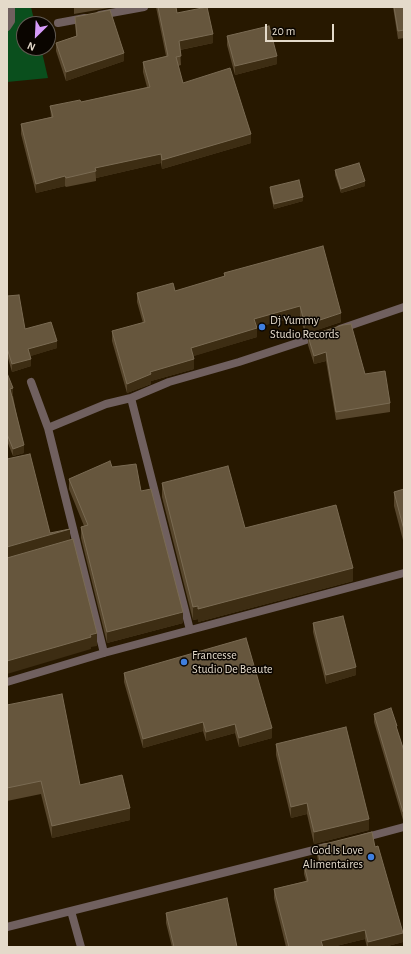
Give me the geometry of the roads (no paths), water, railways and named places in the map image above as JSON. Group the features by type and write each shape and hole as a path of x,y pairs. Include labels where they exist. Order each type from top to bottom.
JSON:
{"street":[{"path":"7,28 11,21 10,7"},
{"path":"58,23 144,7"},
{"path":"48,428 106,404 131,398 170,382 262,354 404,307"},
{"path":"31,382 48,428 73,546 104,653"},
{"path":"131,398 190,630"},
{"path":"7,682 104,653 404,573"},
{"path":"358,839 404,827"},
{"path":"7,927 334,845"},
{"path":"71,911 81,947"}],"place":[{"name":"Dj Yummy Studio Records","path":"262,327"},
{"name":"Francesse Studio De Beaute","path":"184,662"},
{"name":"God Is Love Alimentaires","path":"371,857"}]}
